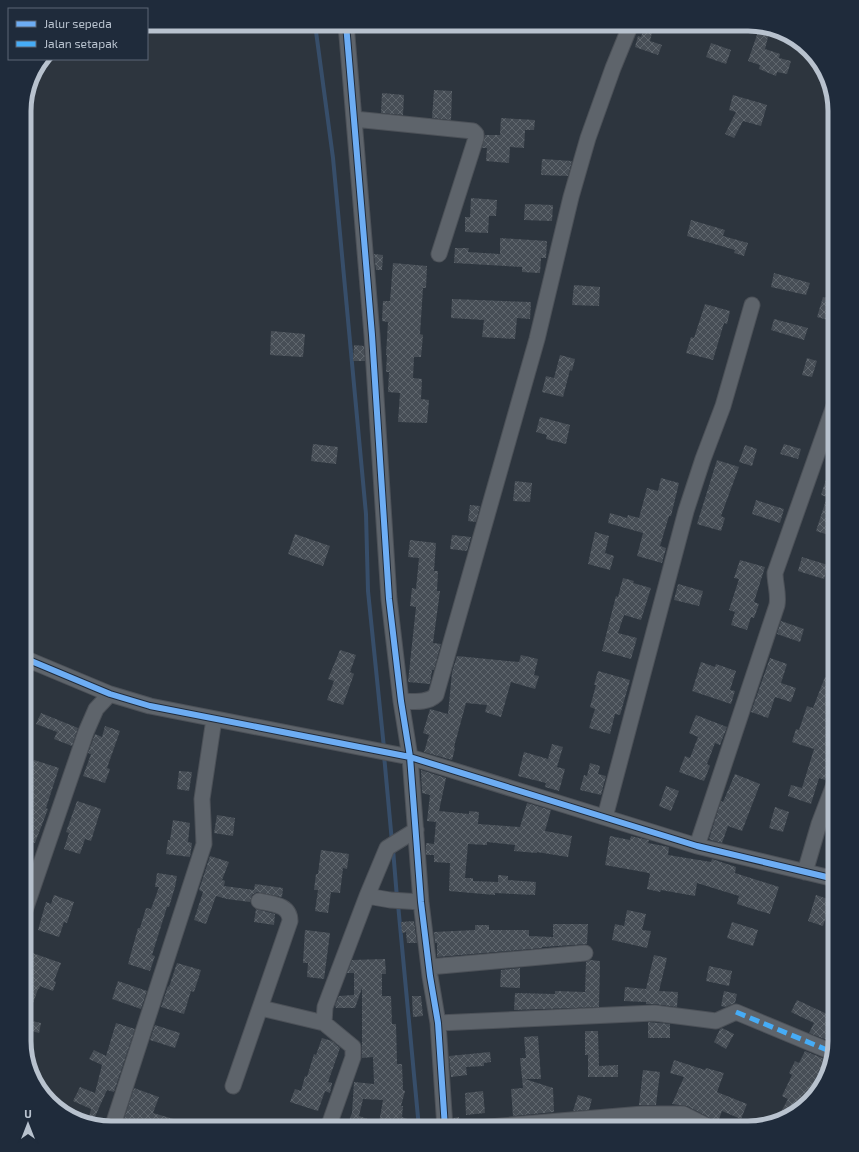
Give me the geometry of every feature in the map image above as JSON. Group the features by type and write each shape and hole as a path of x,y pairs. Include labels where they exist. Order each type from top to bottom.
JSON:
{"street":[{"path":"347,31 372,335 389,599 401,701 410,757 421,902 438,1023 445,1121"},
{"path":"401,701 426,701 431,700 436,695 537,339 571,197 584,153 613,68 628,31"},
{"path":"354,119 473,131 476,134 439,254"},
{"path":"605,817 686,511 723,406 752,305"},
{"path":"697,846 777,605 778,599 775,582 776,573 828,423"},
{"path":"31,661 110,694 150,706 410,757 697,846 828,877"},
{"path":"31,893 86,732 96,709 110,694"},
{"path":"114,1121 204,844 202,798 214,718"},
{"path":"805,872 819,824 828,800"},
{"path":"324,1023 325,1008 367,896 392,845 416,830"},
{"path":"367,896 396,901 421,902"},
{"path":"233,1086 290,921 290,917 284,907 259,901"},
{"path":"429,967 586,953"},
{"path":"261,1008 324,1023 353,1047 353,1057 330,1121"},
{"path":"438,1023 654,1013 716,1021 736,1012 827,1050"},
{"path":"560,1121 643,1114 683,1114 698,1121"}],"building":[{"path":"643,31 652,31 650,41 662,45 658,55 635,47 638,36 641,37"},
{"path":"758,32 769,34 765,49 780,54 779,58 791,61 787,74 777,72 776,76 759,69 760,65 748,61"},
{"path":"711,43 731,50 726,64 706,57"},
{"path":"434,90 452,91 451,120 432,118"},
{"path":"382,93 404,95 403,115 381,113"},
{"path":"733,95 767,105 761,126 743,121 734,138 725,134 736,112 729,110"},
{"path":"501,118 535,120 534,130 525,130 524,148 510,147 509,163 486,161 487,148 482,148 485,135 500,135"},
{"path":"542,159 572,161 568,176 541,175"},
{"path":"471,198 497,200 496,216 489,216 488,233 465,232 465,217 470,217"},
{"path":"525,204 553,205 552,221 524,220"},
{"path":"691,220 725,230 723,236 748,243 744,256 734,253 735,250 687,236"},
{"path":"500,238 547,241 546,258 541,258 540,273 522,272 522,267 454,263 455,248 469,248 468,252 500,254"},
{"path":"374,254 383,255 382,270 376,270"},
{"path":"393,263 427,266 426,288 423,288 420,334 423,335 421,357 414,357 413,378 422,379 421,399 429,400 427,423 398,422 400,393 388,392 389,372 386,372 386,355 388,322 382,321 383,301 390,301"},
{"path":"774,273 810,283 806,295 771,287"},
{"path":"574,285 600,287 599,306 572,305"},
{"path":"823,297 828,298 828,320 817,317"},
{"path":"452,299 531,302 530,319 517,318 515,339 482,337 484,320 451,318"},
{"path":"705,304 730,311 727,324 724,323 713,360 686,353 691,337 694,338"},
{"path":"774,319 808,328 804,340 771,330"},
{"path":"271,331 305,334 303,357 270,355"},
{"path":"354,345 364,346 365,361 353,361"},
{"path":"560,355 575,359 572,371 570,370 563,397 542,392 546,376 554,378"},
{"path":"807,358 817,361 812,377 802,375"},
{"path":"540,417 570,425 566,444 546,439 547,435 536,432"},
{"path":"313,444 338,447 336,464 311,461"},
{"path":"784,444 801,449 798,459 780,454"},
{"path":"745,445 757,449 752,466 739,462"},
{"path":"717,460 739,467 721,516 725,518 721,531 697,524"},
{"path":"828,473 828,535 816,531 827,497 821,495"},
{"path":"661,478 679,483 671,516 669,516 660,546 666,548 662,563 637,556 643,533 608,523 610,513 627,518 628,515 639,518 647,488 658,491"},
{"path":"515,481 532,483 530,502 513,501"},
{"path":"756,500 784,509 780,523 752,514"},
{"path":"470,505 480,506 476,522 468,521"},
{"path":"595,532 609,536 605,553 614,556 610,570 588,564"},
{"path":"295,534 330,546 323,566 288,554"},
{"path":"452,535 471,537 467,551 450,549"},
{"path":"410,540 436,543 434,571 438,571 437,591 440,591 433,643 441,644 434,670 432,670 430,684 408,682 416,607 410,606 412,588 416,589 419,558 408,557"},
{"path":"802,557 828,565 824,579 798,571"},
{"path":"740,560 765,567 754,602 759,604 754,618 751,617 747,630 731,625 735,612 729,610 739,579 734,578"},
{"path":"623,578 634,581 633,583 651,588 641,620 624,615 618,633 637,638 631,659 602,651 616,596 618,597"},
{"path":"678,584 703,591 699,606 674,600"},
{"path":"781,621 804,629 800,642 777,634"},
{"path":"340,650 356,655 350,672 354,674 343,705 327,700 334,681 328,679"},
{"path":"521,655 538,659 534,675 539,676 535,689 511,682 501,717 485,712 487,705 466,703 452,760 424,752 429,735 423,733 430,709 448,714 452,672 457,656 519,662"},
{"path":"770,658 787,664 781,683 796,688 791,702 775,697 768,718 751,712"},
{"path":"701,662 715,667 716,664 736,671 730,690 735,691 731,704 692,691"},
{"path":"598,671 630,680 620,715 615,714 610,734 589,728 595,709 590,707"},
{"path":"825,677 828,678 828,770 825,780 819,778 811,804 788,796 791,785 802,788 814,749 792,742 796,729 799,730 807,706 813,708"},
{"path":"41,713 78,728 72,746 54,739 57,732 36,724"},
{"path":"696,715 727,727 720,745 715,743 707,764 710,766 704,781 679,772 685,756 690,758 698,737 689,733"},
{"path":"105,726 120,731 107,768 110,769 105,783 83,776 91,754 88,753 95,734 102,737"},
{"path":"552,744 563,747 557,767 565,769 559,791 545,787 546,783 518,776 524,752 548,759"},
{"path":"34,760 59,768 46,808 48,809 35,843 31,842 31,768"},
{"path":"590,763 600,766 598,774 606,776 601,795 580,790 584,775 587,776"},
{"path":"421,770 446,778 439,811 469,814 469,811 479,812 478,824 520,827 527,803 551,810 545,831 572,836 568,857 537,852 514,851 515,845 487,842 487,845 468,844 465,878 473,878 473,881 498,882 498,875 508,876 508,880 536,882 535,895 495,893 495,895 449,891 450,863 434,862 434,855 426,855 426,843 434,844 436,822 427,821 430,795 422,793"},
{"path":"179,771 192,772 189,791 177,789"},
{"path":"735,774 760,784 742,831 728,826 722,843 711,840 709,839 721,801 723,802"},
{"path":"666,786 679,791 671,811 659,806"},
{"path":"77,801 101,809 91,841 85,839 80,854 64,849 69,833 66,832"},
{"path":"775,807 789,812 783,832 769,828"},
{"path":"217,815 235,818 233,836 214,833"},
{"path":"173,820 190,823 188,842 192,843 190,857 166,854"},
{"path":"610,836 630,840 631,836 649,840 648,843 669,847 668,855 711,862 712,859 736,867 735,873 779,887 770,914 737,904 739,896 697,883 695,896 647,889 649,873 605,865"},
{"path":"321,850 349,854 347,869 343,868 340,893 331,892 328,913 315,911 318,890 314,890"},
{"path":"210,856 229,862 222,880 225,881 224,886 254,890 255,884 283,888 282,897 257,892 252,895 250,902 216,896 206,924 194,920 203,892 199,890"},
{"path":"157,873 177,876 169,907 167,907 152,955 155,956 150,971 128,964 138,928 140,928 146,908 151,909 159,887 155,887"},
{"path":"54,895 74,902 67,923 64,922 59,937 38,930 46,902 51,904"},
{"path":"816,895 828,899 828,910 823,926 808,921"},
{"path":"256,909 275,914 274,925 254,922"},
{"path":"627,910 646,914 642,930 651,931 647,948 612,940 615,924 624,926"},
{"path":"414,921 417,943 407,943 406,932 402,933 401,922"},
{"path":"732,922 758,930 753,946 727,938"},
{"path":"553,924 588,924 587,944 437,957 437,943 435,943 434,932 475,930 475,925 489,925 489,930 529,930 529,936 553,937"},
{"path":"305,930 330,933 324,979 307,977 308,963 303,963"},
{"path":"31,952 61,963 54,981 56,982 53,991 40,986 31,1009"},
{"path":"654,955 667,958 659,991 678,992 677,1007 646,1004 646,1002 624,1001 625,987 646,989"},
{"path":"385,959 386,974 382,974 382,996 391,996 392,1024 396,1024 397,1064 402,1064 403,1090 405,1091 401,1106 403,1106 402,1117 412,1121 379,1121 383,1100 363,1099 359,1116 373,1121 349,1121 352,1113 354,1082 374,1084 373,1057 362,1058 362,988 355,1008 336,1008 335,1005 339,996 354,995 354,973 347,973 352,960"},
{"path":"590,960 600,961 599,1007 514,1010 515,993 555,994 555,991 585,992 586,962"},
{"path":"177,963 201,970 194,992 191,991 184,1014 161,1007"},
{"path":"709,966 732,971 729,986 706,981"},
{"path":"520,968 520,988 500,987 501,970"},
{"path":"118,981 147,991 141,1009 112,999"},
{"path":"724,991 737,994 735,1003 725,1007 721,1006"},
{"path":"412,996 421,996 423,1016 413,1017"},
{"path":"797,1000 827,1014 828,1012 828,1040 809,1033 814,1023 791,1012"},
{"path":"31,1021 41,1023 39,1033 31,1031"},
{"path":"648,1022 670,1024 670,1038 648,1038"},
{"path":"116,1023 135,1029 114,1092 107,1090 94,1119 89,1117 91,1109 73,1101 80,1087 95,1093 102,1065 89,1059 94,1050 106,1056"},
{"path":"155,1025 180,1033 175,1048 150,1040"},
{"path":"722,1028 734,1034 726,1049 714,1042 720,1029"},
{"path":"585,1031 598,1031 599,1066 618,1065 618,1077 588,1077 588,1055 585,1055"},
{"path":"538,1036 541,1079 525,1079 553,1088 554,1112 513,1116 511,1089 523,1088 520,1058 526,1058 524,1037"},
{"path":"322,1038 332,1041 340,1048 328,1082 332,1083 330,1093 325,1091 318,1111 290,1102 295,1089 301,1091 305,1076 307,1077 314,1054 316,1055"},
{"path":"805,1051 826,1059 822,1072 815,1086 793,1108 779,1115 788,1099 782,1096 792,1075 789,1073 795,1061 799,1063"},
{"path":"490,1052 491,1062 484,1063 484,1066 466,1067 467,1075 451,1077 449,1056"},
{"path":"674,1060 705,1070 706,1068 724,1073 717,1092 747,1104 741,1119 722,1111 718,1121 716,1121 687,1106 672,1104 684,1077 670,1073"},
{"path":"643,1070 660,1072 656,1105 639,1105"},
{"path":"134,1088 159,1097 153,1113 180,1121 123,1121"},
{"path":"483,1091 485,1113 466,1115 465,1093"},
{"path":"578,1095 592,1099 589,1110 573,1111"},
{"path":"459,1117 459,1121 453,1121 453,1118"}],"waterway":[{"path":"316,31 333,158 366,514 368,591 384,748"},
{"path":"384,755 392,842"},
{"path":"393,849 397,898"},
{"path":"398,904 418,1121"}],"marked path":[{"path":"736,1012 827,1050"}],"cycle path":[{"path":"347,31 372,335 389,599 401,701 410,757 421,902 430,976 438,1023 445,1121"},
{"path":"31,661 110,694 150,706 410,757 697,846 828,877"}]}
